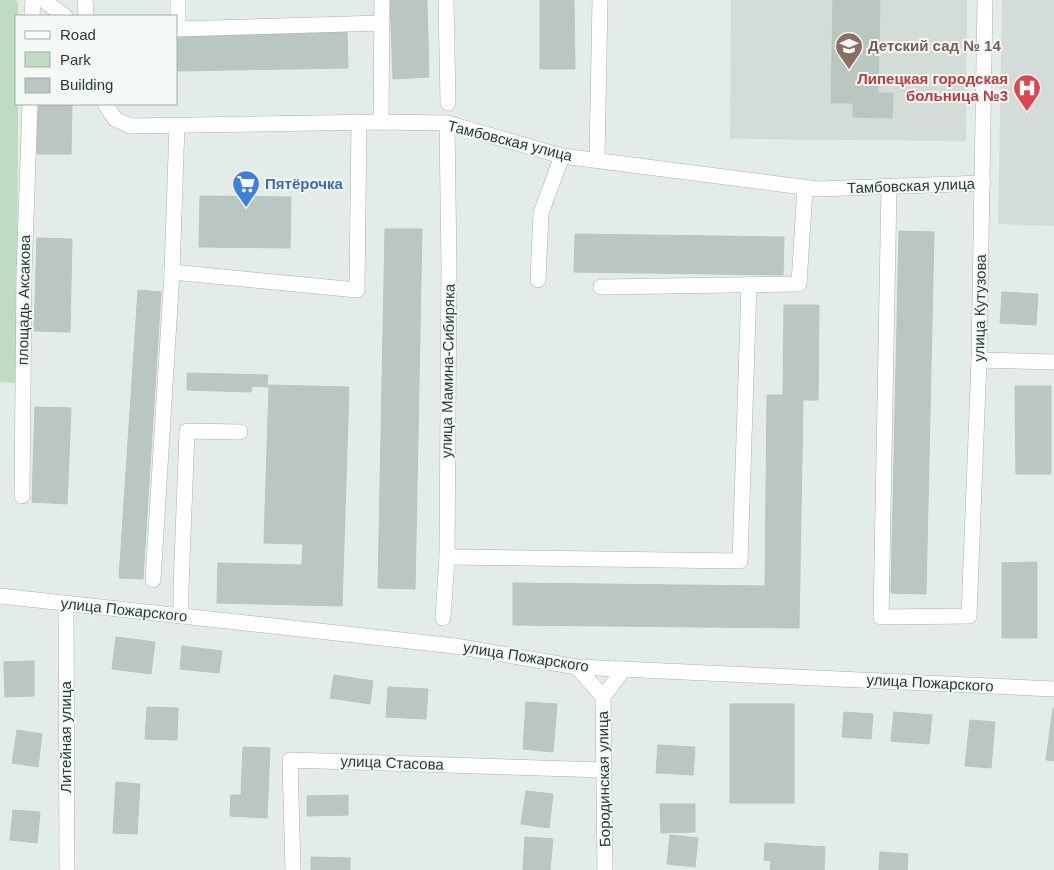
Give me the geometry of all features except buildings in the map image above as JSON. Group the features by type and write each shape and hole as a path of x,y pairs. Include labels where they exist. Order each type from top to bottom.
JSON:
{"street":[{"path":"32,15 33,0"},
{"path":"43,0 64,15"},
{"path":"85,0 86,15"},
{"path":"177,15 178,0"},
{"path":"381,122 382,0"},
{"path":"446,0 448,103"},
{"path":"597,160 600,0"},
{"name":"улица Кутузова","path":"888,187 881,617 969,616 979,360 985,0"},
{"path":"178,29 382,23"},
{"name":"площадь Аксакова","path":"22,496 24,275 30,105"},
{"name":"Тамбовская улица","path":"106,105 115,118 130,126 360,122 447,123 562,156 805,188 983,183"},
{"path":"172,272 357,290 360,122"},
{"name":"улица Мамина-Сибиряка","path":"442,618 446,557 450,268 447,123"},
{"path":"153,580 172,272 177,125"},
{"path":"538,280 541,213 562,156"},
{"path":"601,287 799,284 805,188"},
{"path":"446,557 740,561 749,285"},
{"path":"979,360 1054,362"},
{"path":"181,616 187,432 240,432"},
{"name":"улица Пожарского","path":"0,596 455,646 577,666 1054,689"},
{"name":"Литейная улица","path":"66,604 67,870"},
{"name":"Бородинская улица","path":"577,666 603,697 605,870"},
{"path":"603,697 624,669"},
{"name":"улица Стасова","path":"293,870 290,760 604,770"}],"shaded area":[{"name":"Детский сад № 14","path":"731,0 967,0 966,141 730,139"},
{"name":"Липецкая городская больница №3","path":"1002,0 1054,0 1054,226 998,224"}],"green space":[{"path":"0,0 14,0 18,2 18,15 15,15 15,105 18,105 17,383 0,382"}],"place":[{"name":"Детский сад № 14","path":"849,70"},
{"name":"Липецкая городская больница №3","path":"1027,112"},
{"name":"Пятёрочка","path":"246,208"}]}
